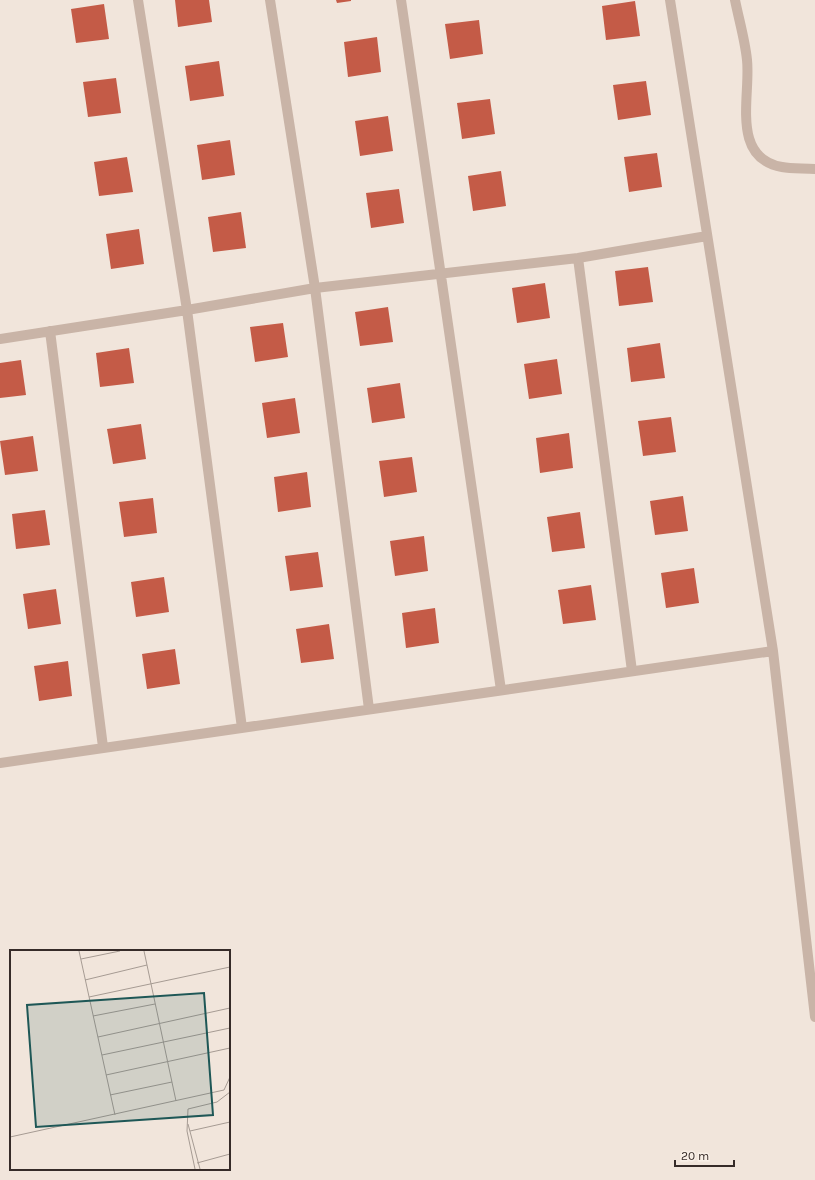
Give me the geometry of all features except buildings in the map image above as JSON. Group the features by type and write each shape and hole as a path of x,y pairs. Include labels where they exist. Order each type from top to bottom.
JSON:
{"street":[{"path":"138,0 188,310 242,728"},
{"path":"270,0 315,288 369,709"},
{"path":"402,0 501,690"},
{"path":"670,0 773,651 815,1017"},
{"path":"735,0 747,60 745,118 752,148 762,159 780,167 815,169"},
{"path":"0,339 188,310 315,288 442,275 578,258 707,236"},
{"path":"578,258 632,671"},
{"path":"50,331 103,748"},
{"path":"0,762 773,651"}]}
